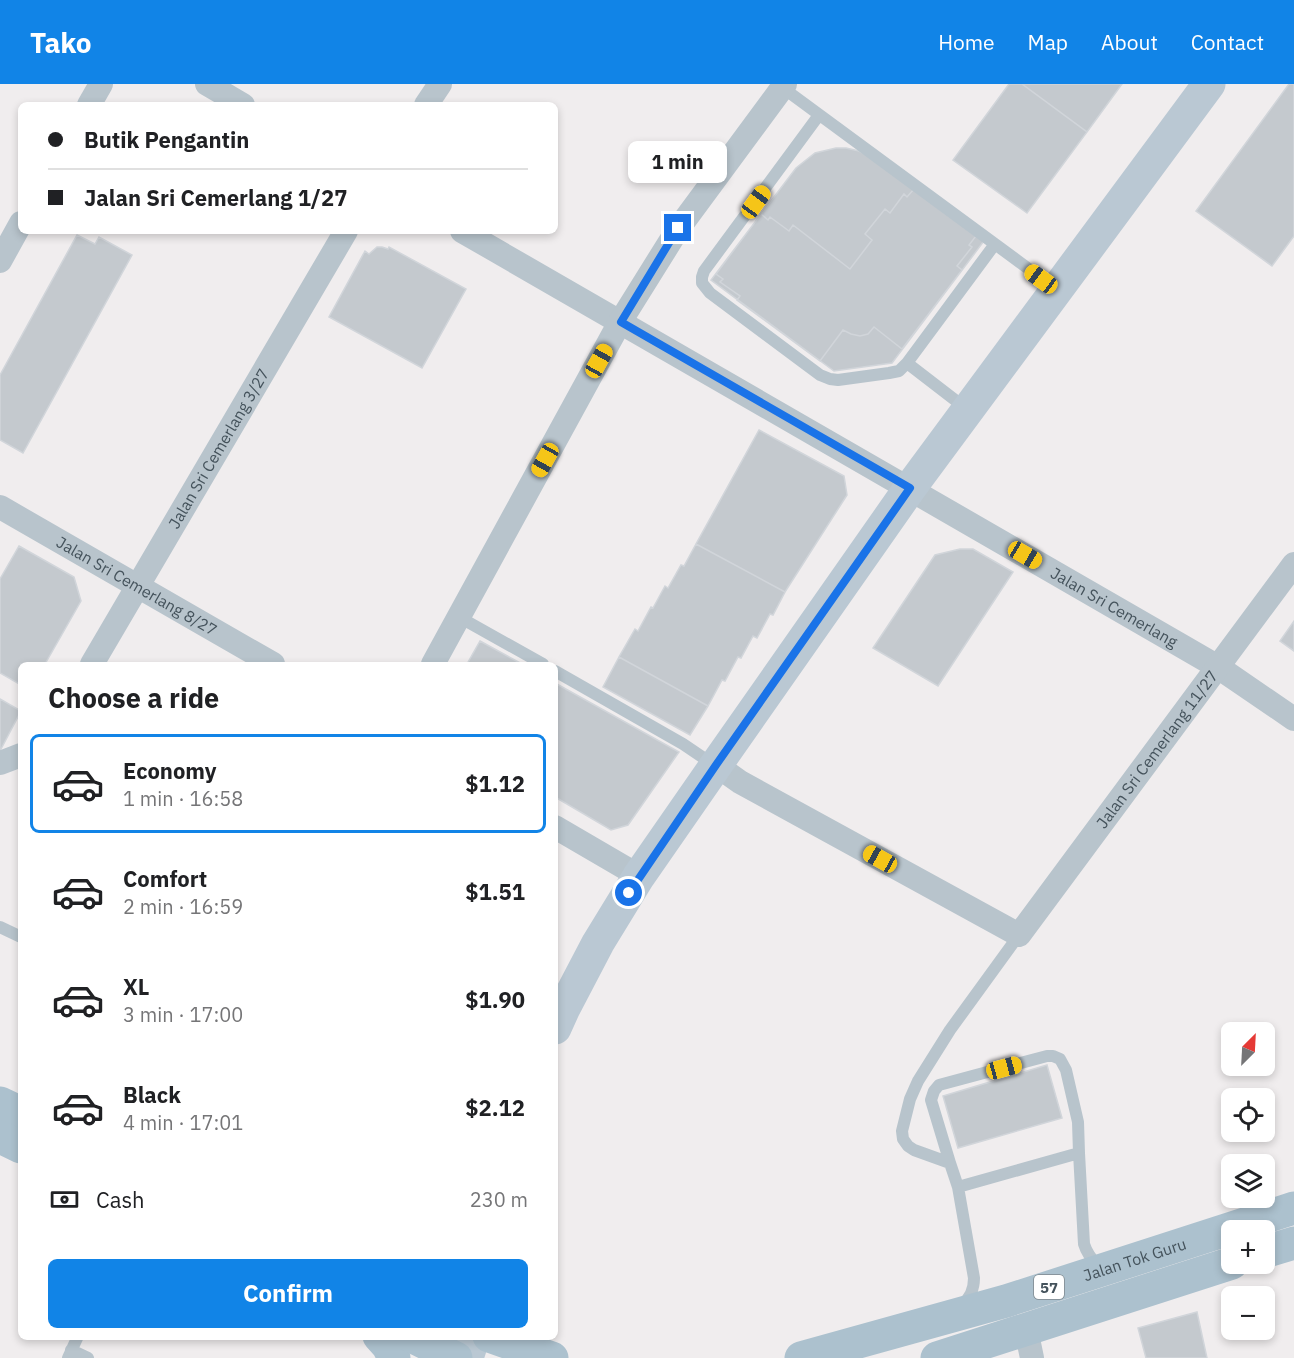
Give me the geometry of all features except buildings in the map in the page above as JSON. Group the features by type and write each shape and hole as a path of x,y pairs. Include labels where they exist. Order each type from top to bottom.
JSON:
{"main road":[{"path":"0,1103 18,1112"},
{"path":"0,1137 18,1146"},
{"name":"Jalan Tok Guru","path":"801,1358 1006,1301 1294,1208"},
{"path":"1275,1249 1294,1243"},
{"name":"Jalan Tok Guru","path":"937,1358 1029,1344 1221,1267"},
{"path":"383,1340 394,1358"},
{"path":"500,1340 552,1358"},
{"path":"548,1340 574,1358"}],"street":[{"path":"91,102 101,84"},
{"path":"207,84 238,102"},
{"path":"428,102 440,84"},
{"path":"558,1021 598,943 639,876 716,765 910,488 1209,84"},
{"path":"434,662 621,322 678,228 784,86"},
{"path":"0,261 18,228"},
{"name":"Jalan Sri Cemerlang 3/27","path":"93,662 344,234"},
{"name":"Jalan Sri Cemerlang","path":"467,234 1218,667 1294,719"},
{"name":"Jalan Sri Cemerlang 8/27","path":"0,507 270,662"},
{"name":"Jalan Sri Cemerlang 11/27","path":"1019,936 1294,564"},
{"path":"0,763 18,756"},
{"path":"716,765 740,782 1019,936"},
{"path":"558,829 639,876"},
{"path":"441,1349 464,1340"}],"lane":[{"path":"784,86 819,115 1057,290"},
{"path":"819,115 704,272 702,283 710,293 820,375 838,380 899,371 995,244"},
{"path":"907,363 968,410"},
{"path":"459,617 539,662"},
{"path":"558,673 716,765"},
{"path":"0,927 18,936"},
{"path":"950,1163 914,1150 903,1139 902,1131 910,1099 918,1081 950,1030 1019,936"},
{"path":"949,1317 965,1303 971,1294 974,1278 958,1187 931,1100 934,1090 939,1085 1047,1056 1060,1059 1065,1070 1077,1122 1084,1244 1090,1258 1103,1270"},
{"path":"958,1187 1079,1154"},
{"path":"76,1340 69,1354 88,1358"}],"route":[{"path":"629,893 910,488 621,322 678,228"}]}
